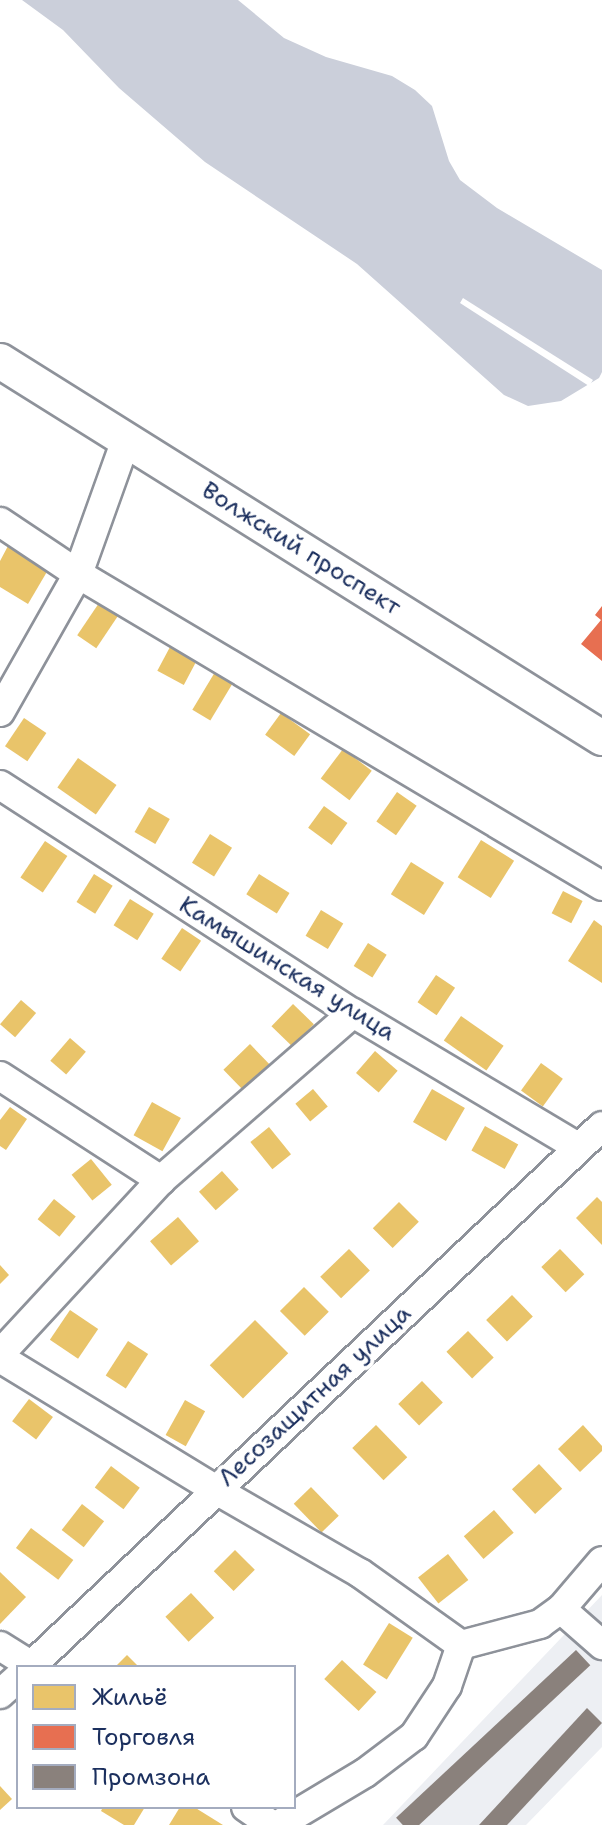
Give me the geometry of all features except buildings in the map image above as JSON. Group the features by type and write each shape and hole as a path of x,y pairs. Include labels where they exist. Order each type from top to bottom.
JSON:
{"main road":[{"name":"Волжский проспект","path":"0,361 602,738"}],"street":[{"path":"0,712 78,574 126,440"},
{"path":"0,522 78,574 602,886"},
{"name":"Камышинская улица","path":"0,785 353,1013 578,1147"},
{"path":"353,1013 161,1180 0,1356 216,1490 360,1573 461,1645"},
{"path":"0,1076 161,1180"},
{"name":"Лесозащитная улица","path":"32,1665 602,1126"},
{"path":"461,1645 540,1624 561,1609 602,1561"},
{"path":"561,1609 602,1645"},
{"path":"249,1809 275,1825 365,1773 414,1736 447,1686 461,1645"},
{"path":"0,1646 23,1665"},
{"name":"Лесозащитная улица","path":"0,1694 16,1680"}],"shaded area":[{"path":"22,0 238,0 284,38 326,57 392,76 415,90 432,106 449,161 460,180 497,208 602,270 602,372 599,378 561,401 528,406 504,395 357,264 205,162 119,88 63,30"},
{"path":"602,1595 602,1747 526,1825 383,1825"}],"pier":[{"path":"463,298 593,380 589,386 460,303"}]}
